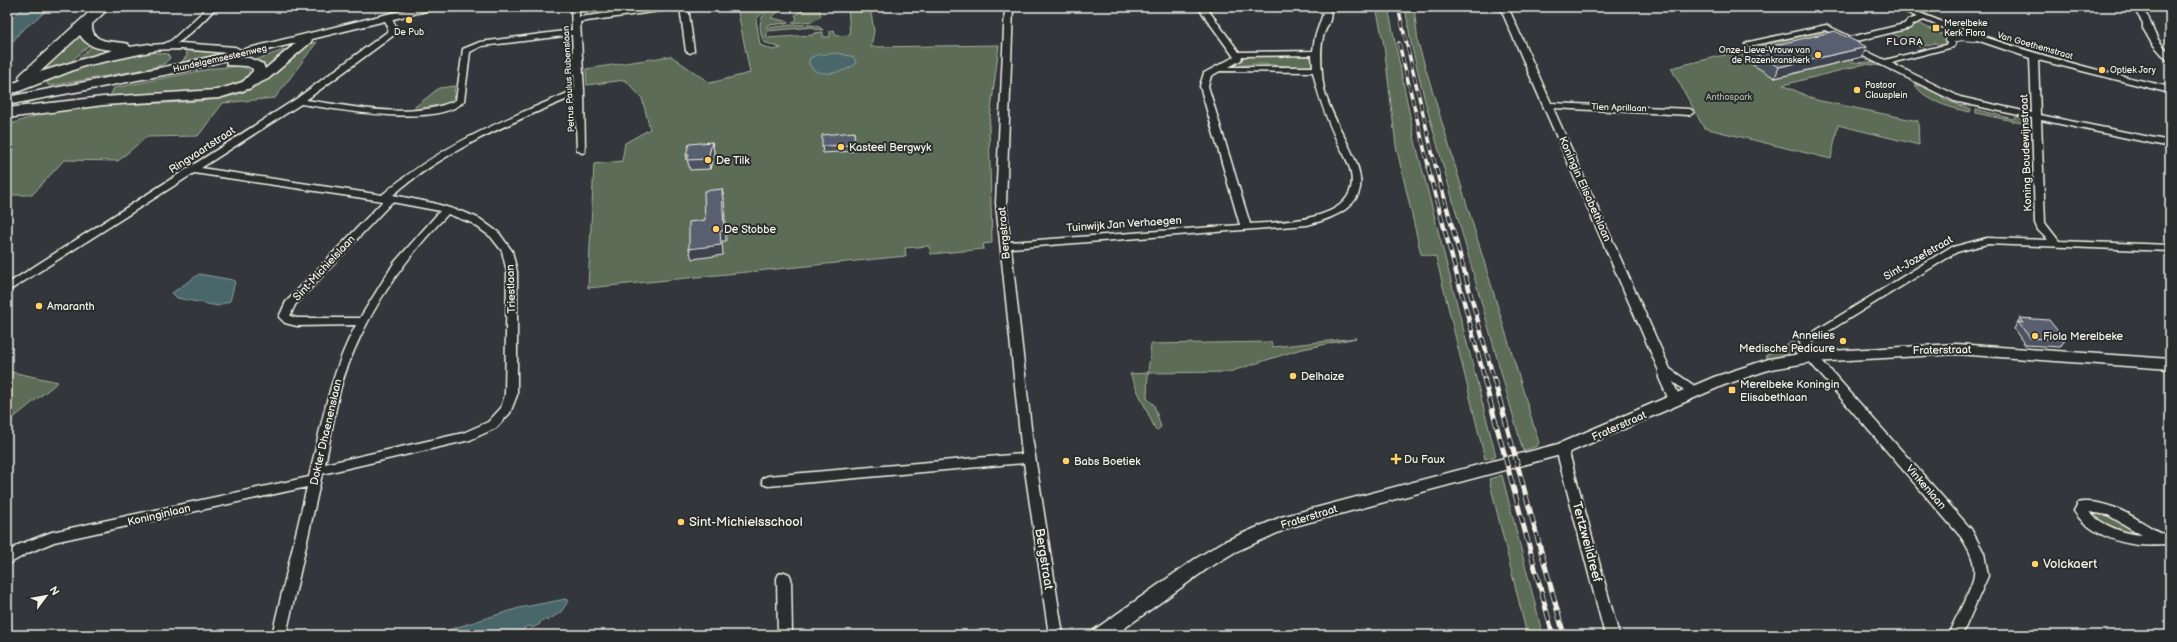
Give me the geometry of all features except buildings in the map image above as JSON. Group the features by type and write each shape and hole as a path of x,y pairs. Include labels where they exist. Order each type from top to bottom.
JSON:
{"highway":[{"path":"8,91 92,7"},
{"path":"8,91 103,7"},
{"path":"85,23 85,33 88,39 93,42 123,47 149,48"},
{"path":"8,91 71,64 109,54 149,48"},
{"path":"7,113 103,100 219,94 246,85"},
{"path":"7,120 46,108"}],"main road":[{"name":"Hundelgemsesteenweg","path":"8,91 52,92 152,74 310,38 430,7"},
{"path":"246,85 264,76 310,38"},
{"path":"152,74 176,62 183,55 181,52 167,46"},
{"path":"149,48 167,46 255,51"},
{"path":"185,67 199,67 238,61 256,65 259,72 246,85"}],"street":[{"path":"167,46 175,42 212,7"},
{"name":"Petrus Paulus Rubenslaan","path":"575,7 582,150"},
{"path":"576,20 674,7"},
{"path":"684,7 690,51"},
{"name":"Bergstraat","path":"1009,7 1001,172 1001,203 1029,458 1056,635"},
{"path":"1202,7 1237,56"},
{"name":"Tuinwijk Jan Verhaegen","path":"1005,245 1296,224 1316,220 1344,207 1356,190 1356,172 1323,96 1318,70 1317,53 1319,37 1327,16 1326,13 1315,7"},
{"name":"Koningin Elisabethlaan","path":"1504,7 1665,371 1665,378 1675,400"},
{"name":"Van Goethemstraat","path":"1899,7 1974,38 2034,57 2170,90"},
{"path":"2137,7 2140,14 2145,18 2148,25 2147,28 2152,38 2170,58"},
{"name":"Ringvaartstraat","path":"7,289 300,101 391,33 392,27 388,18"},
{"path":"1923,18 1911,22 1907,26 1842,42 1956,99 2170,144"},
{"path":"1749,44 1826,27 1852,40"},
{"path":"300,101 408,114 445,108 460,101 466,51 470,48 480,44 576,32"},
{"path":"1886,64 1952,44 1948,40 1958,38 1974,38"},
{"path":"1246,227 1204,86 1207,75 1219,69 1237,56 1317,53"},
{"name":"Koning Boudewijnstraat","path":"2034,57 2040,223 2042,228 2056,243"},
{"path":"1219,69 1318,70"},
{"name":"Sint-Michielslaan","path":"363,321 297,322 289,321 284,317 290,304 388,198 432,160 455,146 493,127 580,92"},
{"name":"Tien Aprillaan","path":"1548,105 1690,112"},
{"name":"Triestlaan","path":"193,170 430,205 476,221 495,235 507,251 511,260 513,303 510,403 506,410 492,425 466,437 316,475"},
{"name":"Dokter Dhaenenslaan","path":"279,635 327,422 340,374 363,321 392,274 428,227 446,210"},
{"name":"Sint-Jozefstraat","path":"1812,357 1805,341 1808,337 1953,250 1987,241 2170,248"},
{"name":"Fraterstraat","path":"1101,635 1201,564 1229,547 1256,534 1287,522 1562,450 1751,368 1812,357 1956,349 2170,364"},
{"name":"Vinkenlaan","path":"1812,357 1966,533 1978,552 1981,576 1954,635"},
{"path":"1665,371 1694,392"},
{"name":"Tertzweildreef","path":"1562,450 1612,635"},
{"path":"768,481 1029,458"},
{"name":"Koninginlaan","path":"7,560 23,549 52,538 316,475"},
{"path":"2092,506 2108,511 2164,539 2140,540 2121,536 2095,524 2083,516 2081,511 2083,508 2092,506"},
{"path":"784,578 785,635"}],"green space":[{"path":"737,7 770,7 756,19 760,45 773,50 781,48 764,42 760,28 762,17 770,10 784,7 771,18 789,23 767,25 767,28 813,25 823,30 814,29 813,27 767,31 767,38 813,35 814,33 823,32 823,37 830,37 830,31 834,30 836,36 850,35 848,7 870,7 874,31 871,47 999,45 989,126 992,243 983,244 984,249 931,254 929,246 905,248 906,256 588,288 594,164 622,161 625,143 650,129 642,98 625,80 587,85 586,69 671,56 710,83 750,73"},
{"path":"804,7 819,8 821,16 813,21 792,23 797,19 795,15 805,9"},
{"path":"1376,7 1388,7 1415,141 1496,456 1485,459 1436,257 1421,254 1396,146 1384,45"},
{"path":"1405,7 1414,7 1418,43 1539,443 1537,446 1523,451 1425,101 1411,43"},
{"path":"1918,23 1946,36 1954,37 1944,40 1950,44 1941,46 1935,43 1920,47 1891,33 1913,27 1912,24"},
{"name":"Anthospark","path":"1826,30 1843,38 1786,57 1811,70 1848,60 1852,62 1869,62 1882,66 1865,64 1783,85 1816,100 1918,121 1919,145 1838,125 1831,159 1704,128 1671,68"},
{"path":"79,33 83,40 90,44 71,62 31,78"},
{"path":"317,42 275,98 223,103 198,136 146,137 118,161 64,160 32,195 7,195 7,126 45,113 85,107 203,101 239,94 250,90 267,80 308,44"},
{"path":"93,45 126,49 77,60"},
{"path":"296,46 265,70 264,64 255,60"},
{"path":"185,49 227,52 181,62 187,56"},
{"path":"150,52 168,54 170,58 164,64 151,68 50,86 47,82 67,70 96,62"},
{"path":"1305,55 1312,58 1313,67 1304,68 1256,64 1238,67 1232,65 1245,56"},
{"path":"242,66 250,71 243,80 229,86 187,93 110,96 114,88 215,68"},
{"path":"1915,85 1924,86 1939,94 1945,100 1971,109 1970,112 1947,106 1933,100 1920,91"},
{"path":"455,86 453,100 450,103 411,110 439,88"},
{"path":"1976,109 2012,119 2019,116 2033,121 2035,126 1976,113"},
{"path":"1356,338 1298,350 1229,372 1148,373 1151,344 1271,342 1273,347"},
{"path":"1793,341 1798,347 1793,354 1769,359 1765,356"},
{"path":"7,371 58,382 7,423"},
{"path":"1148,373 1147,398 1154,405 1161,427 1156,431 1130,374"},
{"path":"1502,475 1543,635 1527,635 1489,479"},
{"path":"2092,512 2097,512 2123,522 2133,529 2135,533 2130,535 2097,522"}],"water":[{"path":"25,7 51,7 20,32 7,50 7,22"},
{"path":"837,53 854,57 856,64 841,71 826,73 815,71 809,64 809,59 816,55"},
{"path":"199,274 233,280 235,282 230,301 218,306 177,298 172,293"},
{"path":"566,599 568,601 561,612 547,621 545,619 540,622 540,624 532,628 531,626 525,627 524,630 509,635 446,635 445,631 519,608"}],"railway":[{"path":"1398,7 1436,169"},
{"path":"1399,43 1429,169"},
{"path":"1428,168 1485,380"},
{"path":"1436,168 1494,380"},
{"path":"1484,379 1553,635"},
{"path":"1494,379 1564,635"}],"place":[{"name":"De Pub","path":"409,20"},
{"name":"Merelbeke Kerk Flora","path":"1936,28"},
{"name":"Onze-Lieve-Vrouw van de Rozenkranskerk","path":"1818,55"},
{"name":"Optiek Jory","path":"2102,70"},
{"name":"Pastoor Clausplein","path":"1857,90"},
{"name":"Kasteel Bergwyk","path":"841,147"},
{"name":"De Tilk","path":"708,160"},
{"name":"De Stobbe","path":"716,229"},
{"name":"Amaranth","path":"39,306"},
{"name":"Fiola Merelbeke","path":"2035,336"},
{"name":"Annelies Medische Pedicure","path":"1843,341"},
{"name":"Delhaize","path":"1293,376"},
{"name":"Merelbeke Koningin Elisabethlaan","path":"1732,390"},
{"name":"Du Faux","path":"1396,459"},
{"name":"Babs Boetiek","path":"1066,461"},
{"name":"Sint-Michielsschool","path":"681,522"},
{"name":"Volckaert","path":"2035,564"}],"district":[{"name":"FLORA","path":"1905,42"}]}
